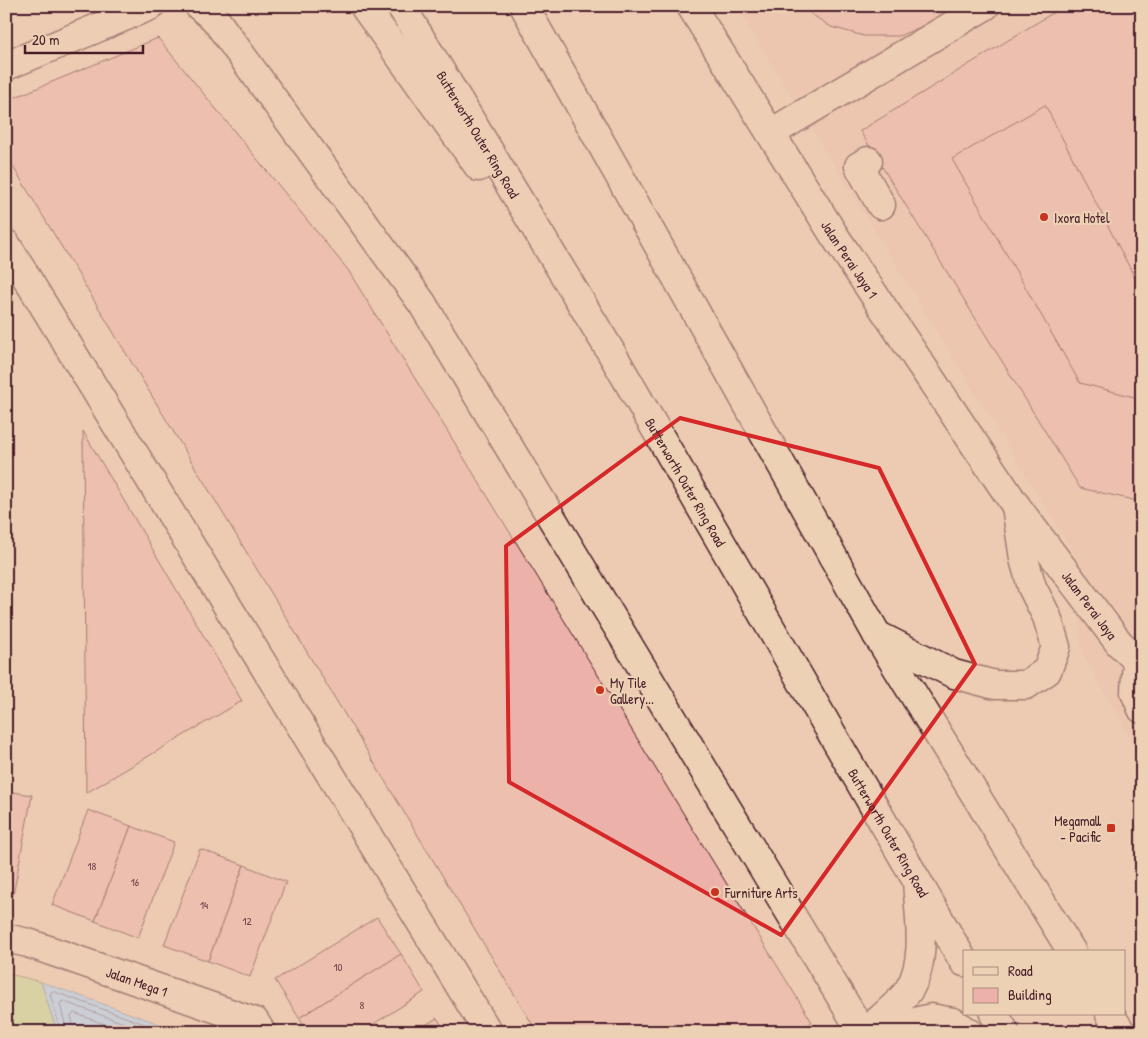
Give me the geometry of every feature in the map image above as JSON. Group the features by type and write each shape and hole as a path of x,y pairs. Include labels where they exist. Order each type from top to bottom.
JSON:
{"main road":[{"path":"6,66 150,6"},
{"path":"199,6 215,18 422,303 864,1032 907,993 916,975 920,955 917,881"},
{"path":"364,6 611,352"},
{"name":"Butterworth Outer Ring Road","path":"400,6 611,352 963,960"},
{"path":"524,6 876,634 1071,950"},
{"name":"Jalan Perai Jaya 1","path":"691,6 834,235 1016,506"},
{"path":"771,132 984,6"},
{"path":"868,161 858,166 882,205"},
{"path":"6,244 488,1032"},
{"path":"876,634 954,674 995,685 1026,686 1047,671 1056,647 1047,617 1032,587 1024,559 1016,506"},
{"name":"Jalan Perai Jaya","path":"1016,506 1118,643 1140,655 1136,692 1142,709"},
{"name":"Jalan Mega 1","path":"6,938 255,1022 261,1032"},
{"path":"995,1016 1005,1032"},
{"path":"1111,1016 1121,1032"},
{"path":"873,1032 931,1018 953,1022 968,1032"}],"path":[{"path":"6,1017 10,1032"}],"highlighted area":[{"path":"680,418 879,468 975,664 781,935 509,782 506,546"}],"shaded area":[{"path":"736,6 1142,6 1142,758 1082,652 1074,553"}],"green space":[{"path":"6,973 41,982 57,1032 6,1032"}],"water":[{"path":"41,982 182,1032 57,1032"}],"building":[{"path":"799,6 961,6 942,18 899,36 864,36 831,27"},
{"path":"1064,6 1142,6 1142,502 1080,488 860,131"},
{"path":"158,38 348,270 812,1022 796,1032 537,1032 6,155 6,101"},
{"name":"Ixora Hotel","path":"1045,105 1134,276 1142,278 1142,399 1080,383 952,159"},
{"path":"83,431 242,701 86,793"},
{"path":"6,791 32,795 13,896 6,895"},
{"path":"88,810 131,826 95,921 52,905"},
{"path":"131,826 174,842 138,938 95,921"},
{"path":"200,849 244,865 208,961 164,945"},
{"path":"244,865 286,882 250,977 208,961"},
{"path":"377,917 401,954 299,1018 275,980"},
{"path":"401,954 424,992 361,1032 308,1032 299,1018"},
{"path":"437,1018 446,1032 414,1032"}],"place":[{"name":"Ixora Hotel","path":"1044,217"},
{"name":"My Tile Gallery...","path":"600,690"},
{"name":"Megamall - Pacific","path":"1111,828"},
{"name":"Furniture Arts","path":"715,892"}]}
